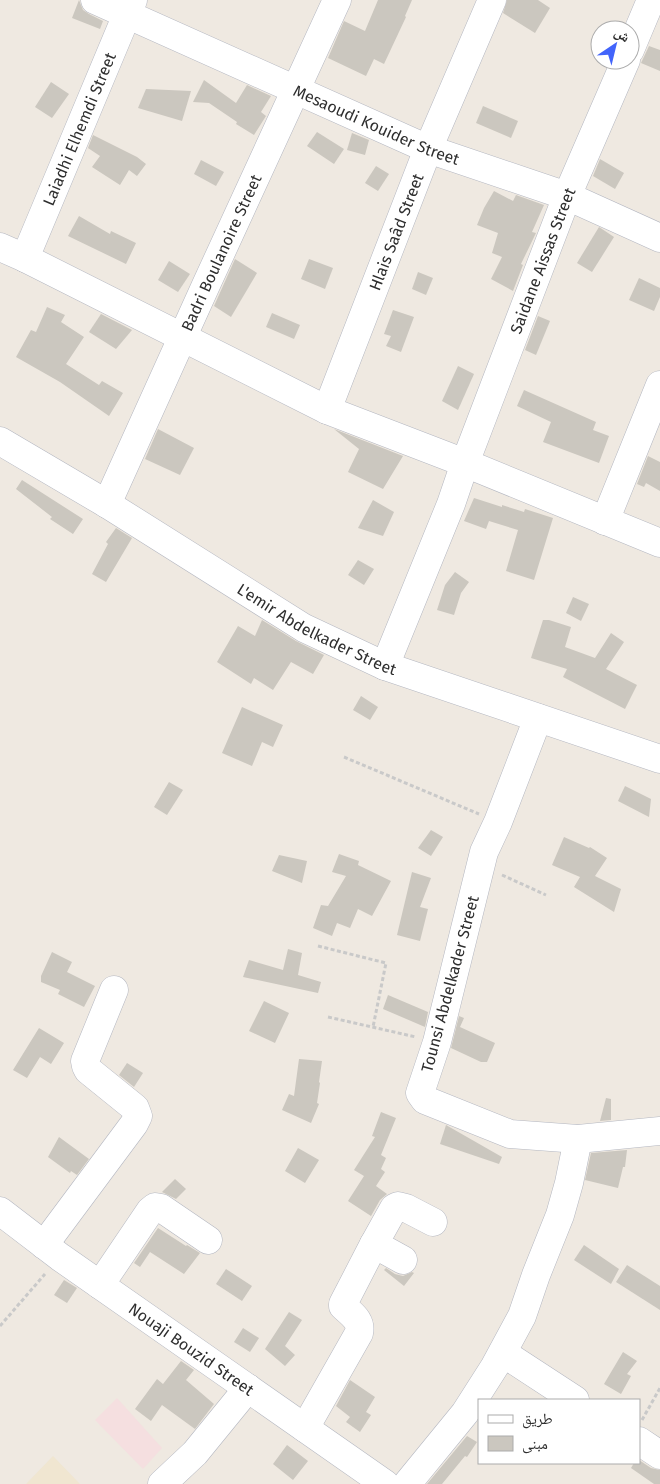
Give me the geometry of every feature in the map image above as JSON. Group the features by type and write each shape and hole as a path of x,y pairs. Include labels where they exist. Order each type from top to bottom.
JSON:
{"street":[{"name":"Mesaoudi Kouider Street","path":"95,0 130,7 297,90 428,149 567,196 660,238"},
{"name":"Badri Boulanoire Street","path":"107,504 337,0"},
{"name":"Hlais Saâd Street","path":"327,410 428,149 492,0"},
{"path":"640,25 648,5"},
{"name":"Laiadhi Elhemdi Street","path":"25,258 130,7"},
{"name":"Saidane Aissas Street","path":"385,666 451,504 567,196 622,70"},
{"path":"0,247 327,410 465,463 660,543"},
{"path":"605,521 660,386"},
{"name":"L'emir Abdelkader Street","path":"0,441 107,504 304,628 385,666 660,759"},
{"name":"Tounsi Abdelkader Street","path":"538,718 498,822 484,852 436,1042 420,1093 425,1100 510,1134 578,1139"},
{"path":"52,1251 138,1116 135,1108 88,1070 85,1061 114,990"},
{"path":"407,1484 465,1413 495,1366 522,1316 560,1215 578,1139 660,1131"},
{"path":"304,1428 359,1333 360,1322 343,1304 394,1208 398,1206 406,1208 433,1222"},
{"path":"100,1285 155,1207 161,1208 208,1240"},
{"name":"Nouaji Bouzid Street","path":"0,1211 52,1251 385,1484"},
{"path":"374,1244 403,1260"},
{"path":"503,1352 573,1399"},
{"path":"162,1484 195,1453 248,1388"},
{"path":"640,1442 660,1455"}],"path":[{"path":"344,757 498,822"},
{"path":"480,866 546,895"},
{"path":"318,946 386,962 373,1027"},
{"path":"328,1017 436,1042"},
{"path":"0,1326 52,1251"},
{"path":"640,1422 660,1388"}],"shaded area":[{"path":"117,1398 162,1448 143,1469 95,1420"},
{"path":"53,1456 80,1484 26,1484"}],"building":[{"path":"79,0 83,10 103,21 100,29 72,18"},
{"path":"378,0 412,0 384,64 374,59 366,76 328,58 344,21 365,31"},
{"path":"507,0 538,0 550,8 535,33 503,13"},
{"path":"649,46 660,50 660,71 641,63"},
{"path":"204,80 236,103 247,85 271,96 261,112 266,116 254,135 209,103 193,102"},
{"path":"51,82 69,94 52,118 35,107"},
{"path":"146,89 191,91 182,121 138,108"},
{"path":"483,106 518,121 511,138 476,123"},
{"path":"317,132 344,149 334,164 307,146"},
{"path":"352,133 369,140 365,155 347,150"},
{"path":"93,135 137,157 146,164 137,176 129,170 120,185 92,167 100,156 88,148"},
{"path":"600,159 624,173 615,189 593,176"},
{"path":"201,160 224,172 216,186 194,174"},
{"path":"376,166 389,174 378,191 365,183"},
{"path":"494,191 513,201 516,195 544,205 532,232 536,233 521,264 523,265 513,291 491,279 502,257 492,253 498,233 477,225"},
{"path":"79,216 110,234 111,231 136,243 126,264 68,236"},
{"path":"599,227 614,237 592,272 577,263"},
{"path":"235,259 257,273 231,317 214,306"},
{"path":"309,259 333,268 325,289 301,279"},
{"path":"169,261 190,274 178,292 158,280"},
{"path":"418,272 433,278 426,295 412,289"},
{"path":"639,278 660,288 660,297 654,311 629,300"},
{"path":"47,307 65,315 61,322 84,337 66,364 99,385 102,381 123,393 109,416 60,382 16,357 31,330 36,332"},
{"path":"393,310 414,317 401,352 386,346 391,336 384,334"},
{"path":"272,313 300,325 294,339 266,327"},
{"path":"101,314 132,330 116,349 89,332"},
{"path":"538,316 550,321 536,355 525,350"},
{"path":"458,366 474,374 458,410 442,401"},
{"path":"524,390 596,422 593,430 609,436 599,463 543,442 551,422 517,406"},
{"path":"158,429 194,448 180,475 145,459"},
{"path":"334,429 403,456 383,489 348,472 359,449"},
{"path":"648,456 660,462 660,491 646,483 644,487 637,484"},
{"path":"22,480 83,519 73,534 50,519 52,517 16,489"},
{"path":"474,498 524,512 525,509 553,518 534,580 506,571 518,530 489,521 486,529 464,521"},
{"path":"373,500 394,512 383,536 358,528"},
{"path":"116,528 132,538 106,582 92,574 108,544 106,542"},
{"path":"358,560 374,569 364,585 348,575"},
{"path":"455,572 469,582 461,593 454,615 437,610 445,585"},
{"path":"573,597 589,604 581,621 566,613"},
{"path":"262,620 296,641 324,655 313,674 291,662 273,690 254,678 251,684 217,662 238,626 255,636"},
{"path":"543,620 571,627 565,647 595,658 611,633 624,642 606,669 637,685 625,709 563,677 567,669 531,658"},
{"path":"361,696 378,707 370,720 353,710"},
{"path":"242,707 283,725 273,747 262,742 252,766 222,753"},
{"path":"169,782 183,790 167,815 154,807"},
{"path":"625,786 651,799 649,817 618,801"},
{"path":"431,830 443,837 431,856 418,848"},
{"path":"564,837 590,847 607,858 595,876 621,889 614,912 574,887 580,877 552,865"},
{"path":"339,854 359,861 358,865 391,881 372,916 358,909 350,928 337,923 332,936 313,928 321,905 328,906 346,876 332,872"},
{"path":"279,855 307,861 302,883 272,871"},
{"path":"412,872 431,878 420,907 428,909 420,941 397,935"},
{"path":"288,949 302,953 298,975 321,982 318,993 243,977 249,960 283,970"},
{"path":"52,952 72,962 67,972 95,986 84,1007 58,994 60,990 41,982 41,976"},
{"path":"388,995 428,1012 425,1027 383,1009"},
{"path":"264,1001 289,1013 275,1043 249,1031"},
{"path":"459,1016 464,1018 460,1027 495,1043 487,1062 481,1062 451,1048"},
{"path":"39,1028 64,1043 51,1064 40,1057 27,1078 13,1070"},
{"path":"299,1059 322,1061 317,1103 319,1104 311,1123 282,1110 289,1094 294,1096"},
{"path":"127,1063 143,1073 134,1087 119,1075"},
{"path":"606,1098 611,1099 611,1120 600,1121"},
{"path":"381,1112 396,1118 381,1155 386,1158 381,1169 385,1172 376,1186 387,1194 380,1200 371,1216 348,1201 364,1176 354,1170 375,1137 372,1136"},
{"path":"446,1125 502,1157 499,1164 440,1144"},
{"path":"59,1137 89,1159 77,1175 71,1171 70,1173 48,1157"},
{"path":"298,1148 319,1160 305,1183 285,1171"},
{"path":"627,1150 625,1167 623,1167 618,1188 585,1180 591,1153"},
{"path":"175,1179 186,1189 176,1199 162,1192"},
{"path":"158,1228 200,1253 184,1274 150,1252 140,1267 134,1263"},
{"path":"584,1245 619,1269 611,1284 574,1260"},
{"path":"627,1265 660,1286 660,1310 616,1282"},
{"path":"386,1268 395,1274 403,1276 414,1273 404,1286 384,1270"},
{"path":"226,1269 252,1286 242,1301 216,1284"},
{"path":"64,1280 77,1288 67,1303 54,1295"},
{"path":"289,1312 302,1320 285,1346 295,1355 285,1366 265,1349"},
{"path":"243,1328 259,1338 250,1352 234,1342"},
{"path":"623,1352 637,1361 627,1374 631,1376 621,1394 604,1384"},
{"path":"181,1361 194,1370 186,1380 214,1404 195,1429 162,1405 151,1421 135,1409 157,1379 163,1384"},
{"path":"350,1380 375,1397 366,1412 371,1415 360,1432 346,1422 350,1417 336,1406"},
{"path":"467,1436 477,1442 467,1457 465,1456 442,1484 427,1484"},
{"path":"287,1445 308,1461 293,1480 273,1464"},
{"path":"640,1461 651,1468 660,1470 660,1484 654,1484 631,1468 633,1464 640,1464"}]}
